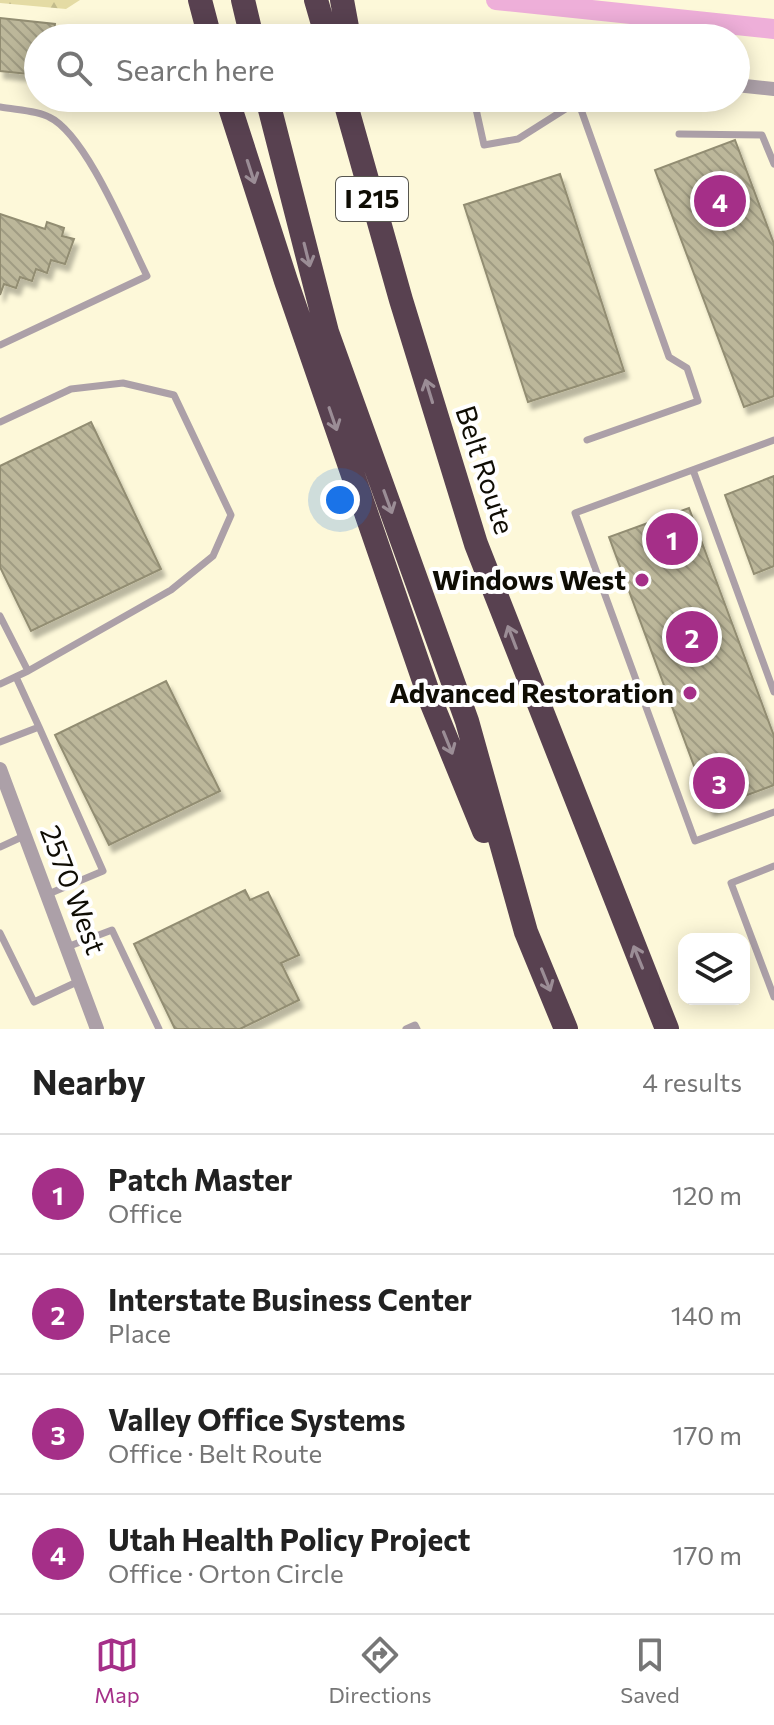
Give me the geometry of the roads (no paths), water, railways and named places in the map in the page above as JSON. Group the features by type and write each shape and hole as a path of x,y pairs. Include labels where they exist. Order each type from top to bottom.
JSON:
{"highway":[{"path":"200,0 206,24"},
{"path":"243,0 249,24"},
{"path":"316,0 323,24"},
{"path":"342,0 346,24"},
{"path":"232,112 286,281 432,704 526,932"},
{"name":"I 215","path":"271,112 327,332 467,721 526,932 566,1029"},
{"name":"Belt Route","path":"348,112 401,300 476,544 570,791 667,1029"},
{"path":"364,112 401,300"}],"street":[{"path":"750,86 774,89"},
{"name":"2570 West","path":"0,769 97,1029"}],"lane":[{"path":"0,107 24,112"},
{"path":"0,345 147,276 102,184 72,137 50,117 25,112"},
{"path":"477,112 484,145 518,139 561,112"},
{"path":"585,112 669,357 687,368 698,401 587,440"},
{"path":"679,134 762,135 774,144"},
{"path":"762,135 774,164"},
{"path":"0,422 71,389 123,383 174,395 231,515 213,556 171,590 0,684"},
{"path":"774,440 575,513 695,841 774,812"},
{"path":"693,470 774,692"},
{"path":"0,616 28,671"},
{"path":"16,677 103,871 46,895"},
{"path":"0,742 39,727"},
{"path":"0,847 24,836"},
{"path":"774,866 731,883 774,997"},
{"path":"67,947 112,930 159,1029"},
{"path":"0,933 34,1002 79,981"},
{"path":"406,1029 415,1025 417,1029"}],"waterway":[{"path":"496,0 726,24"},
{"path":"750,26 774,29"}],"place":[{"name":"Utah Health Policy Project","path":"720,201"},
{"name":"Patch Master","path":"672,539"},
{"name":"Windows West","path":"642,580"},
{"name":"Interstate Business Center","path":"692,637"},
{"name":"Advanced Restoration","path":"690,693"},
{"name":"Valley Office Systems","path":"719,783"}]}
